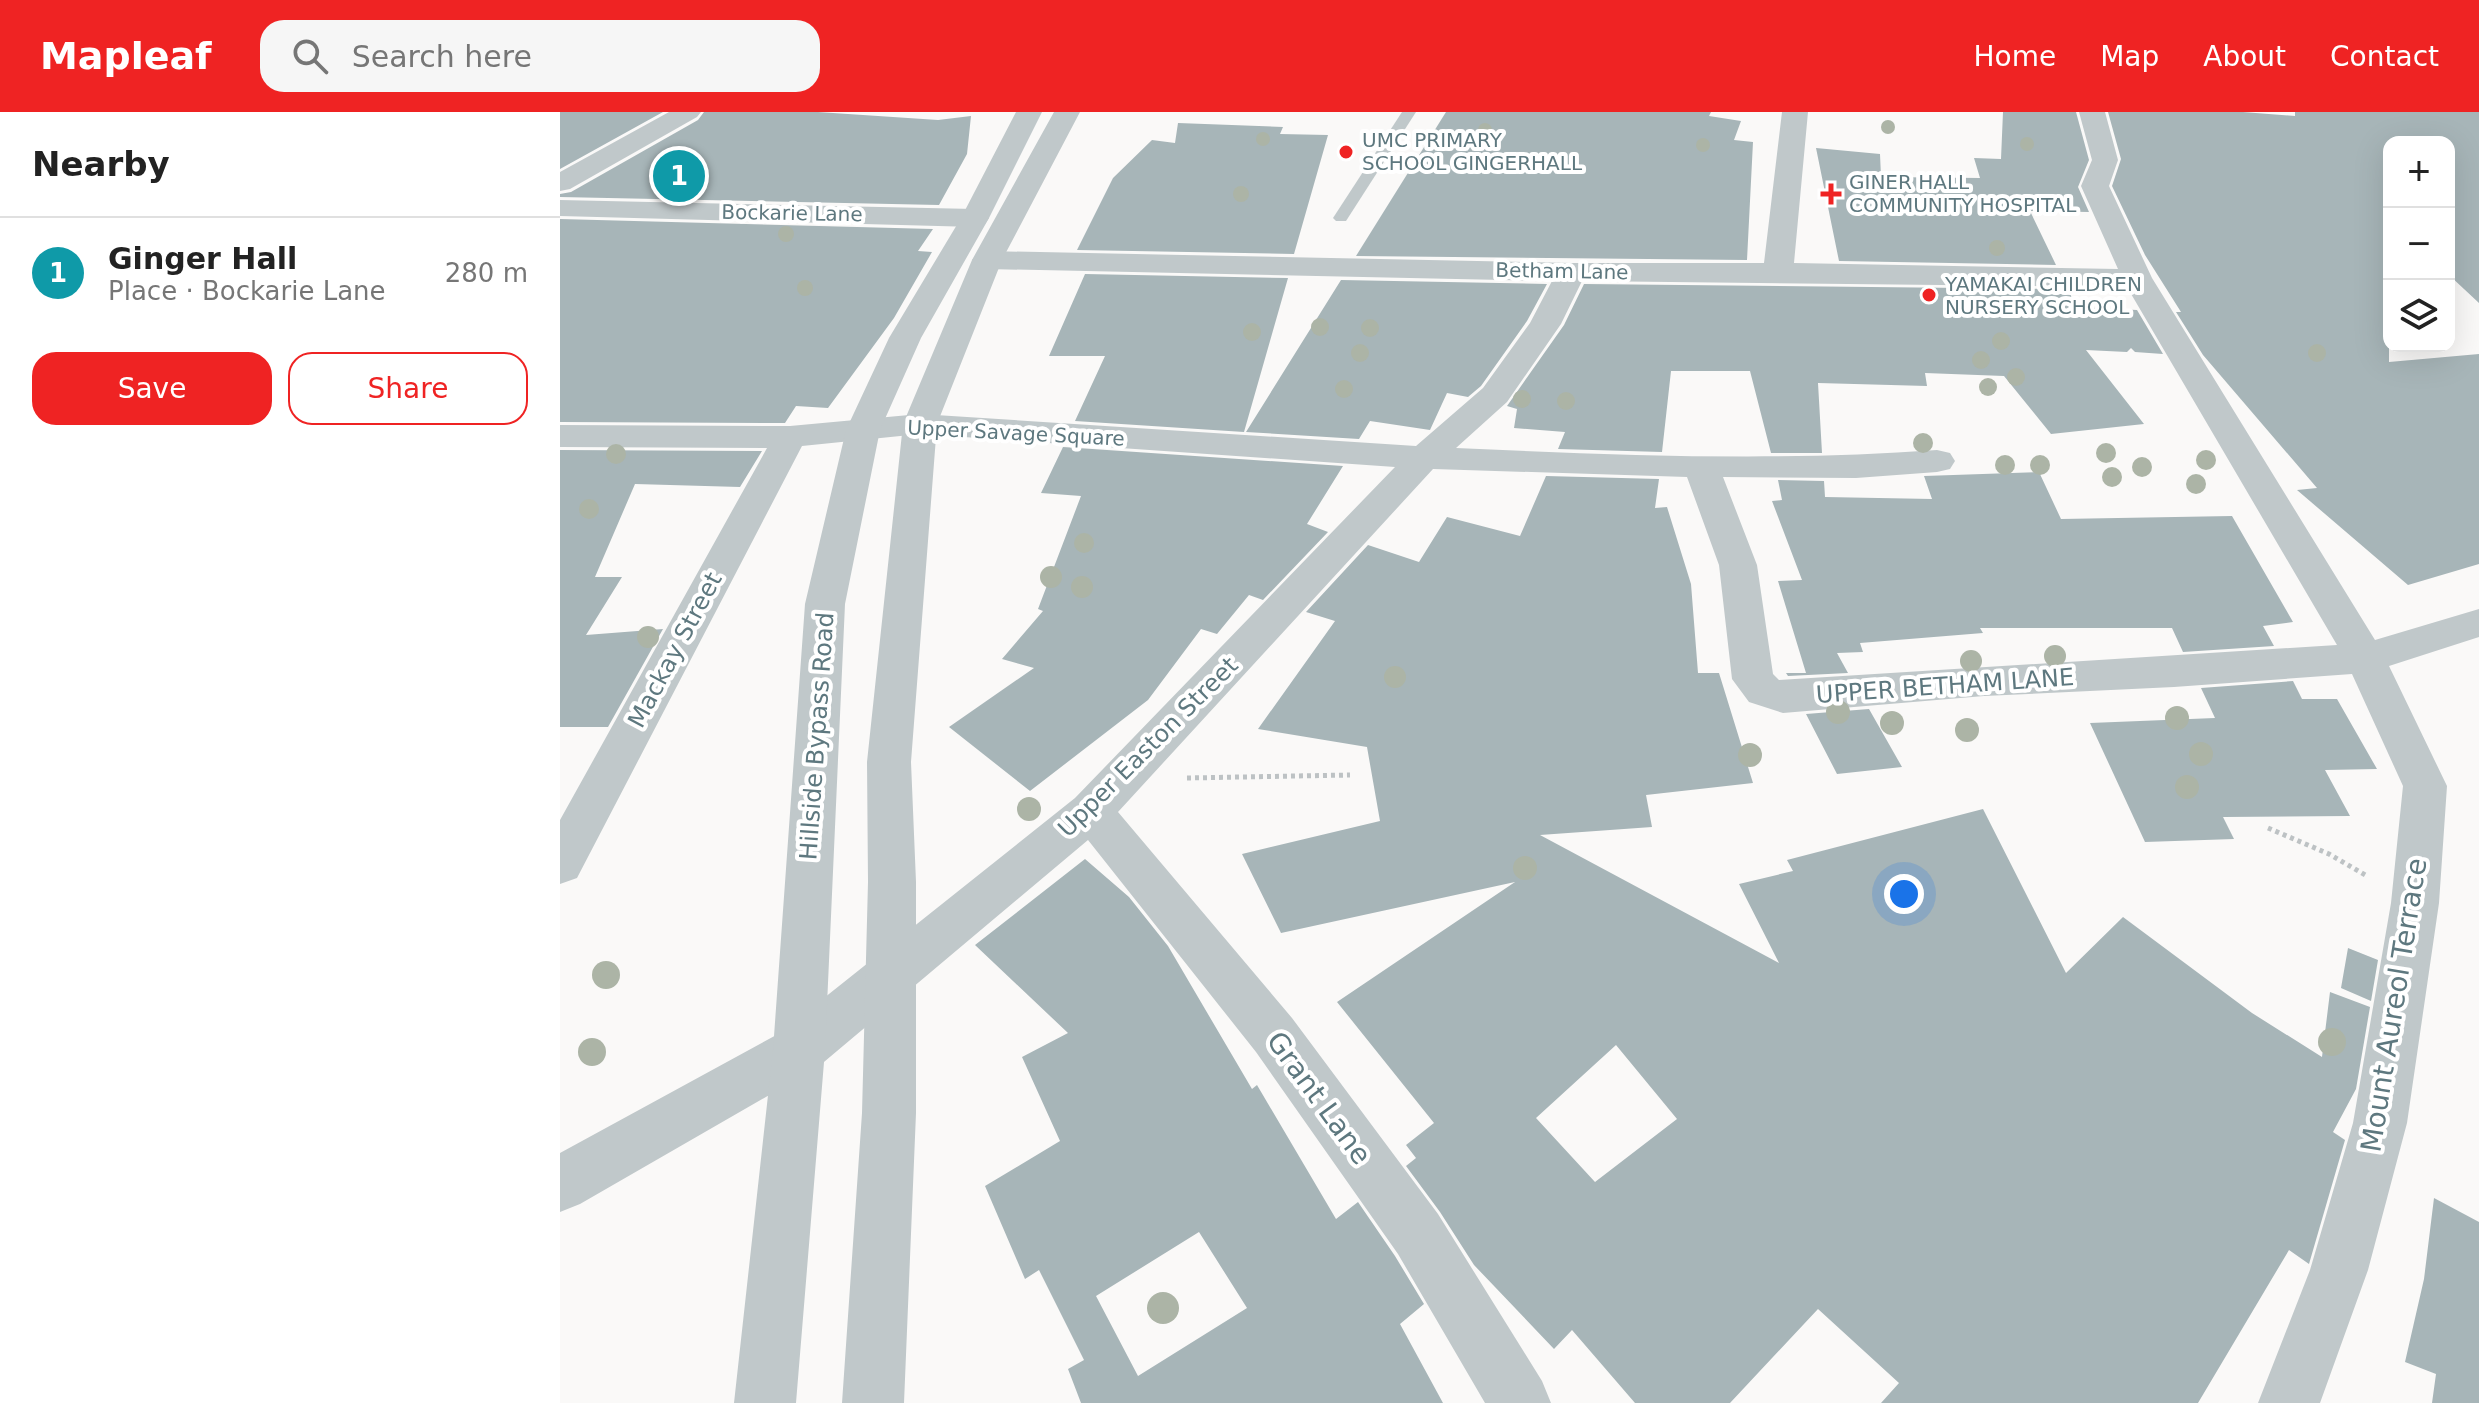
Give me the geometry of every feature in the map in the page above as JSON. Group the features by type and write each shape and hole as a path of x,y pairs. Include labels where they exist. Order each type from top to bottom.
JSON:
{"street":[{"path":"560,183 688,112"},
{"name":"Hillside Bypass Road","path":"765,1403 799,1050 825,604 863,430 905,338 975,218 1029,112"},
{"path":"873,1403 889,1113 889,762 920,424 987,260 1067,112"},
{"path":"2092,112 2105,160 2095,186 2137,278 2365,658 2479,623"},
{"path":"1778,272 1790,113"},
{"name":"Bockarie Lane","path":"560,208 975,218"},
{"name":"Betham Lane","path":"987,260 1572,272 2137,278"},
{"name":"Upper Easton Street","path":"560,1184 799,1050 1107,796 1424,458 1495,395 1545,324 1572,272"},
{"name":"Upper Savage Square","path":"560,436 790,437 920,424 1424,458 1587,465 1856,467 1937,461"},
{"name":"Mackay Street","path":"560,864 790,437"},
{"name":"UPPER BETHAM LANE","path":"1700,465 1738,565 1753,679 1764,691 1783,697 1984,681 2174,672 2365,658"},
{"name":"Mount Aureol Terrace","path":"2289,1403 2339,1270 2380,1123 2415,903 2425,786 2365,658"},
{"name":"Grant Lane","path":"1107,796 1418,1234 1520,1403"}],"lane":[{"path":"1341,218 1409,112"}],"path":[{"path":"1107,796 1350,775"},
{"path":"2268,828 2329,854 2415,903"}],"building":[{"path":"560,112 663,112 560,169"},
{"path":"704,112 818,112 938,120 971,116 967,154 939,205 560,197 560,194 571,192 698,120"},
{"path":"1446,112 1711,112 1709,116 1741,121 1734,140 1753,142 1747,260 1356,256"},
{"path":"2003,112 2076,112 2089,160 2078,187 2089,212 2030,211 2056,265 1839,261 1816,148 1880,154 1881,177 1980,178 1974,158 2001,159"},
{"path":"2108,112 2243,112 2295,116 2295,112 2479,112 2479,303 2455,281 2455,136 2383,136 2383,352 2389,352 2389,362 2479,354 2479,564 2408,585 2297,490 2317,488 2203,355 2176,312 2181,312 2145,255 2112,186 2121,159"},
{"path":"1178,123 1283,127 1280,134 1328,135 1294,254 1077,250 1113,178 1152,140 1175,143"},
{"path":"560,219 933,229 918,251 932,252 894,318 828,408 796,406 785,423 560,422"},
{"path":"1085,274 1288,278 1244,432 1075,421 1105,356 1049,356"},
{"path":"1341,280 1547,284 1527,321 1481,386 1468,397 1447,393 1430,430 1370,421 1359,439 1246,432"},
{"path":"1584,284 2068,289 2076,307 2137,310 2163,354 2135,352 2131,348 2127,352 2086,350 2144,424 2051,434 2004,376 1925,373 1927,386 1818,383 1822,453 1771,453 1750,371 1671,371 1662,452 1558,449 1565,432 1514,428 1517,409 1507,406 1564,325"},
{"path":"1063,447 1343,466 1307,524 1328,532 1263,600 1249,595 1217,634 1201,629 1148,700 1030,791 949,727 1034,668 1002,659 1043,611 1038,609 1081,496 1041,493"},
{"path":"560,450 762,451 740,487 635,484 595,577 622,577 586,635 663,629 608,727 560,727"},
{"path":"2039,472 2061,519 2232,516 2293,622 2263,626 2274,646 2183,652 2172,628 1980,628 1983,633 1860,643 1863,652 1837,653 1848,673 1788,676 1786,673 1806,673 1778,581 1802,580 1772,501 1782,500 1778,480 1824,481 1825,497 1932,499 1924,476"},
{"path":"1546,476 1659,479 1655,508 1667,507 1691,584 1698,673 1719,673 1753,783 1646,795 1652,827 1540,835 1779,963 1739,884 1793,871 1787,860 1983,809 2066,973 2123,917 2252,1013 2322,1057 2330,992 2370,1007 2356,1089 2333,1132 2345,1140 2309,1264 2289,1250 2198,1403 1881,1403 1899,1383 1818,1309 1730,1403 1635,1403 1572,1330 1554,1349 1474,1265 1406,1166 1416,1158 1406,1145 1434,1123 1337,1002 1515,882 1281,933 1242,854 1380,821 1367,747 1258,729 1335,621 1306,612 1368,545 1419,562 1447,517 1520,536","holes":["1616,1045 1677,1119 1595,1182 1536,1118"]},
{"path":"2293,681 2302,699 2337,699 2377,769 2325,770 2350,816 2223,817 2234,839 2145,842 2090,723 2215,718 2201,688"},
{"path":"1869,709 1902,767 1837,774 1806,714"},
{"path":"1085,859 1129,897 1168,946 1252,1089 1257,1085 1336,1219 1358,1202 1395,1256 1424,1304 1400,1324 1443,1403 1081,1403 1068,1369 1084,1360 1039,1270 1025,1279 985,1186 1060,1141 1022,1057 1068,1033 975,945","holes":["1199,1232 1247,1308 1138,1376 1096,1296"]},
{"path":"2348,948 2378,960 2371,1001 2341,988"},
{"path":"2434,1198 2479,1222 2479,1403 2432,1403 2436,1374 2405,1362 2424,1279"}],"place":[{"name":"UMC PRIMARY SCHOOL GINGERHALL","path":"1346,152"},
{"name":"Ginger Hall","path":"679,176"},
{"name":"GINER HALL COMMUNITY HOSPITAL","path":"1831,194"},
{"name":"YAMAKAI CHILDREN NURSERY SCHOOL","path":"1929,295"}]}
